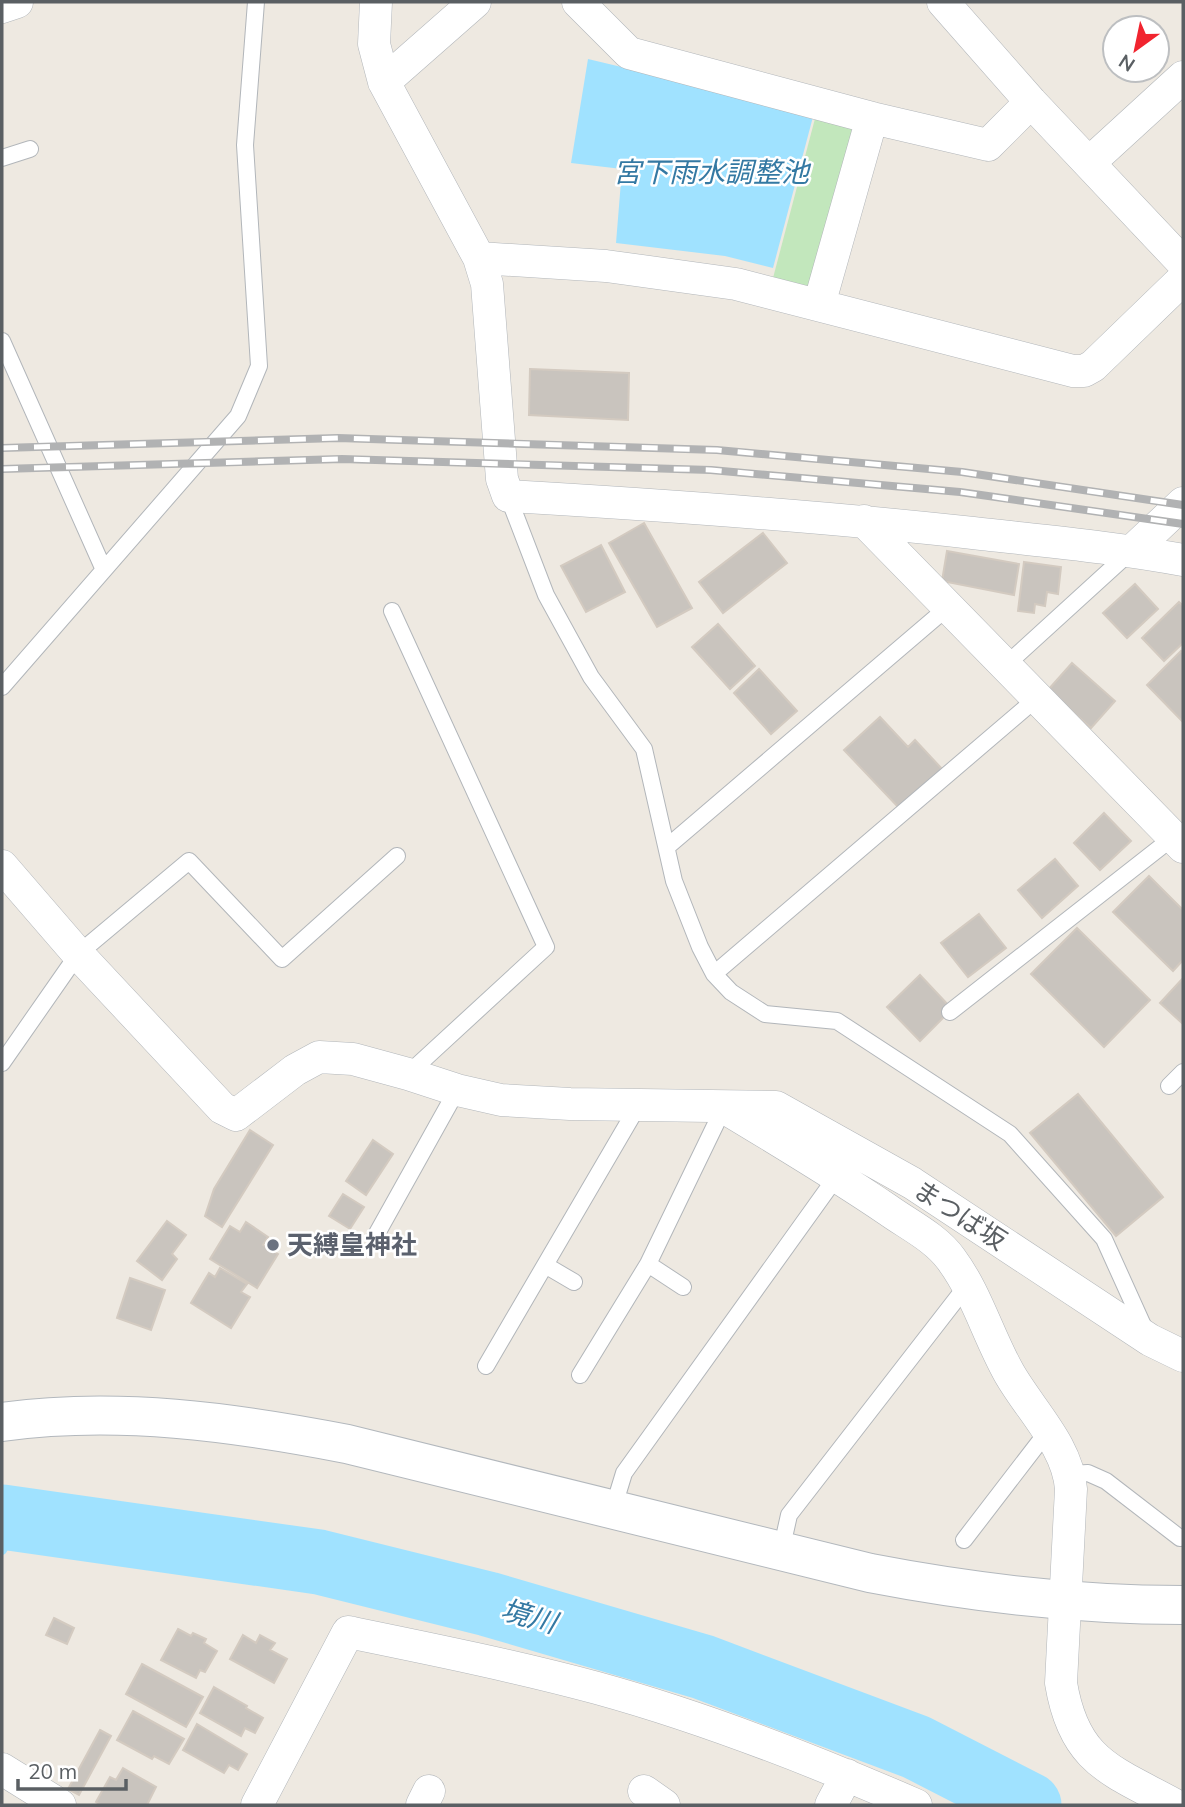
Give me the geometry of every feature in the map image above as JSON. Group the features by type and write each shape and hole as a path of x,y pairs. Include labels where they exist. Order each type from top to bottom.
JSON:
{"street":[{"path":"2,7 17,2"},
{"path":"376,2 374,44 384,82 479,258 487,284 502,479 508,496 723,509 864,522 1132,551 1183,561"},
{"path":"384,82 475,2"},
{"path":"578,2 629,53 872,118 988,145 1031,102"},
{"path":"943,2 1031,102 1183,263"},
{"path":"1089,163 1183,77"},
{"path":"818,305 872,118"},
{"path":"479,258 606,266 736,284 1073,371 1093,366 1183,279"},
{"path":"1132,551 1183,503"},
{"path":"864,522 1037,698 1180,838"},
{"path":"2,866 78,954"},
{"name":"まつば坂","path":"78,954 222,1108 236,1115 295,1070 319,1057 353,1059 457,1090 501,1100 638,1106 776,1107 912,1183 1150,1340 1183,1356"},
{"path":"724,1107 837,1176 930,1238 950,1257 968,1284 1008,1371 1070,1474 1061,1683 1065,1710 1074,1732 1087,1751 1106,1768 1175,1805"},
{"path":"2,1422 135,1416 203,1420 268,1429 346,1444 870,1573 934,1586 1064,1601 1183,1605"},
{"path":"257,1805 348,1632 489,1661 598,1688 695,1718 842,1795 916,1805"},
{"path":"2,1769 60,1805"}],"lane":[{"path":"2,688 238,416 259,366 245,145 256,2"},
{"path":"2,158 30,149"},
{"path":"2,341 104,570"},
{"path":"508,496 546,595 591,677 643,748 674,881 700,947 714,974 731,992 765,1014 837,1021 1010,1134 1104,1239 1150,1340"},
{"path":"1006,665 1132,551"},
{"path":"667,847 948,607"},
{"path":"392,611 546,947 408,1074"},
{"path":"714,974 1037,698"},
{"path":"950,1012 1180,838"},
{"path":"2,1063 78,954 189,861 282,959 397,856"},
{"path":"1169,1086 1183,1072"},
{"path":"375,1237 457,1090"},
{"path":"486,1366 638,1106"},
{"path":"580,1375 648,1264 724,1107"},
{"path":"613,1510 624,1473 837,1176"},
{"path":"648,1264 683,1287"},
{"path":"545,1265 574,1282"},
{"path":"781,1551 789,1515 968,1284"},
{"path":"964,1540 1047,1432"},
{"path":"1070,1474 1088,1473 1106,1481 1180,1538"}],"green space":[{"path":"817,111 846,117 855,133 808,287 773,278"}],"water":[{"name":"宮下雨水調整池","path":"588,59 814,113 773,268 725,256 616,243 622,169 571,163"}],"building":[{"path":"530,369 629,373 628,420 529,415"},
{"path":"644,523 692,608 657,627 609,543"},
{"path":"763,533 787,563 723,613 699,582"},
{"path":"601,545 625,592 586,612 561,566"},
{"path":"947,551 1019,564 1014,595 942,581"},
{"path":"1024,562 1061,567 1058,594 1047,592 1045,606 1035,604 1034,613 1018,611"},
{"path":"1135,584 1158,609 1127,638 1103,613"},
{"path":"1179,602 1183,606 1183,643 1164,661 1142,638"},
{"path":"718,624 755,666 730,689 692,647"},
{"path":"1181,651 1183,653 1183,722 1147,685"},
{"path":"1072,663 1115,701 1091,728 1048,690"},
{"path":"759,669 797,711 771,734 734,693"},
{"path":"880,717 908,747 915,740 943,770 901,810 844,750"},
{"path":"1104,813 1131,841 1100,870 1074,843"},
{"path":"1055,859 1078,886 1042,918 1018,890"},
{"path":"1149,876 1183,910 1183,960 1173,971 1113,912"},
{"path":"979,914 1006,948 968,977 941,943"},
{"path":"1077,928 1150,1000 1104,1047 1031,974"},
{"path":"920,975 952,1009 920,1041 887,1007"},
{"path":"1183,978 1183,1024 1160,1003"},
{"path":"1078,1094 1163,1197 1116,1236 1030,1133"},
{"path":"250,1130 273,1145 222,1227 205,1216 214,1189"},
{"path":"373,1140 393,1154 366,1195 346,1181"},
{"path":"343,1194 364,1207 350,1229 329,1216"},
{"path":"167,1221 186,1235 172,1254 177,1259 162,1280 137,1261"},
{"path":"246,1222 268,1237 263,1245 278,1254 257,1288 210,1259 230,1226 240,1232"},
{"path":"220,1268 247,1284 241,1292 250,1297 231,1328 191,1303 209,1273 215,1277"},
{"path":"130,1278 165,1290 151,1330 117,1318"},
{"path":"54,1618 74,1628 67,1644 46,1635"},
{"path":"178,1629 191,1636 193,1633 206,1639 204,1643 217,1651 205,1672 200,1670 196,1678 161,1660"},
{"path":"243,1635 256,1643 260,1635 275,1643 270,1650 287,1659 274,1683 230,1659"},
{"path":"142,1664 203,1697 186,1727 126,1694"},
{"path":"214,1687 263,1718 255,1733 245,1728 241,1736 200,1713"},
{"path":"133,1711 184,1739 169,1764 154,1756 152,1759 117,1740"},
{"path":"197,1724 247,1754 238,1770 229,1765 224,1773 183,1750"},
{"path":"100,1730 111,1736 79,1795 68,1789"},
{"path":"123,1768 156,1787 147,1805 101,1805 96,1802 110,1777 116,1780"}],"waterway":[{"name":"境川","path":"2,1517 319,1562 488,1604 703,1667 916,1747 1029,1805"},
{"path":"2,1550 17,1521"}],"railway":[{"path":"2,448 338,438 717,450 962,472 1183,505"},
{"path":"2,469 342,459 711,470 960,492 1183,524"}],"place":[{"name":"天縛皇神社","path":"273,1245"}]}
